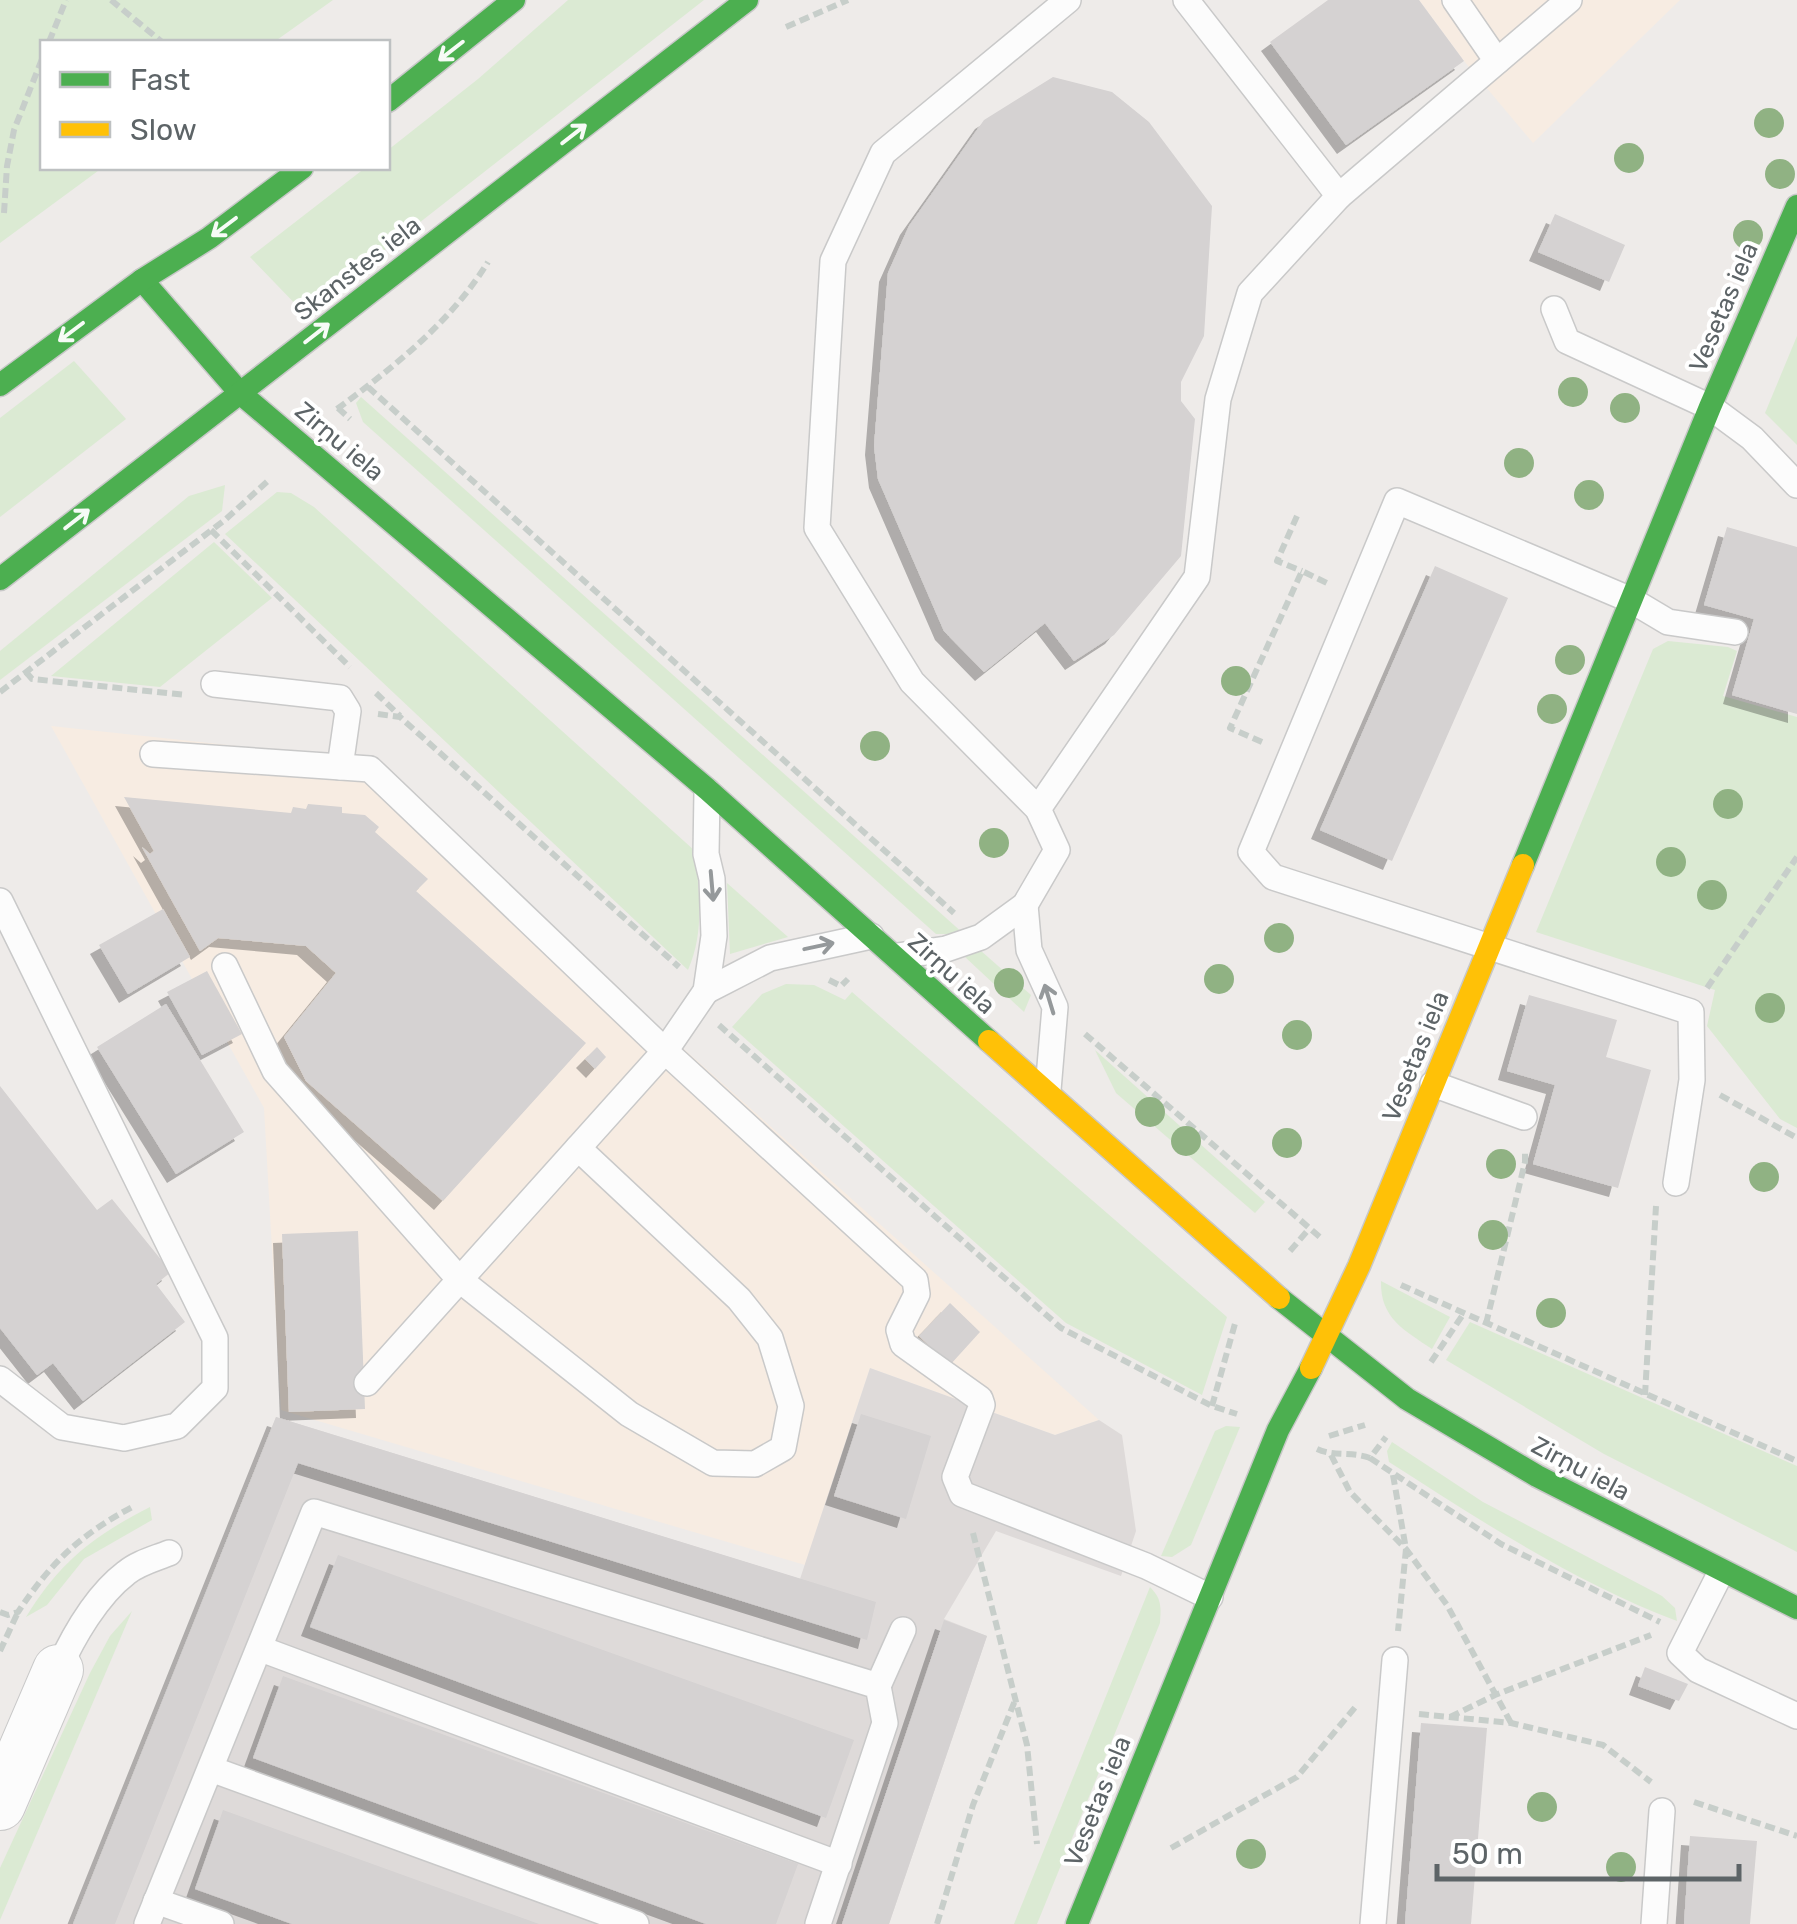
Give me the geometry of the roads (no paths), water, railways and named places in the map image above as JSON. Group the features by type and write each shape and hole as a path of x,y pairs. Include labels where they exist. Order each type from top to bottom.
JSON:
{"main road":[{"path":"390,99 514,0"},
{"name":"Skanstes iela","path":"0,579 747,0"},
{"path":"0,385 299,170"},
{"name":"Vesetas iela","path":"1077,1924 1278,1430 1328,1337 1359,1266 1630,600 1797,206"},
{"name":"Zirņu iela","path":"142,280 240,393 707,789 1260,1284 1406,1400 1537,1476 1797,1608"}],"street":[{"path":"0,1805 58,1670"}],"lane":[{"path":"892,956 946,949 981,937 1025,906 1057,850 1038,809 912,682 817,528 832,261 883,153 1068,0"},
{"path":"1186,0 1340,196"},
{"path":"1455,0 1497,61"},
{"path":"1038,809 1198,578 1218,399 1250,293 1340,196 1569,0"},
{"path":"1554,308 1567,341 1710,407 1752,438 1797,485"},
{"path":"1666,1190 1692,1080 1691,1012 1273,876 1250,852 1397,502 1630,600 1668,622 1735,632"},
{"path":"214,684 340,698 348,711 340,767"},
{"path":"154,754 370,769 665,1051 915,1280 917,1294 898,1330 902,1344 980,1399 982,1405 955,1477 962,1494 1146,1566 1210,1597"},
{"path":"368,1383 665,1051 702,998 714,936 712,878 706,854 707,789"},
{"path":"0,902 215,1338 215,1388 176,1426 124,1438 62,1427 0,1378"},
{"path":"1025,906 1029,950 1054,1007 1047,1095"},
{"path":"702,998 770,958 871,936"},
{"path":"225,966 275,1071 460,1280 629,1414 713,1463 755,1464 782,1448 792,1406 770,1338 739,1299 578,1148"},
{"path":"1434,1084 1524,1117"},
{"path":"221,1924 152,1912 314,1512 878,1686"},
{"path":"58,1670 85,1623 116,1582 138,1566 169,1553"},
{"path":"1721,1572 1680,1653 1698,1670 1797,1716"},
{"path":"818,1924 885,1723 878,1686 903,1630"},
{"path":"260,1649 839,1864"},
{"path":"1373,1924 1394,1660"},
{"path":"211,1769 636,1924"},
{"path":"1654,1924 1668,1800"}]}
